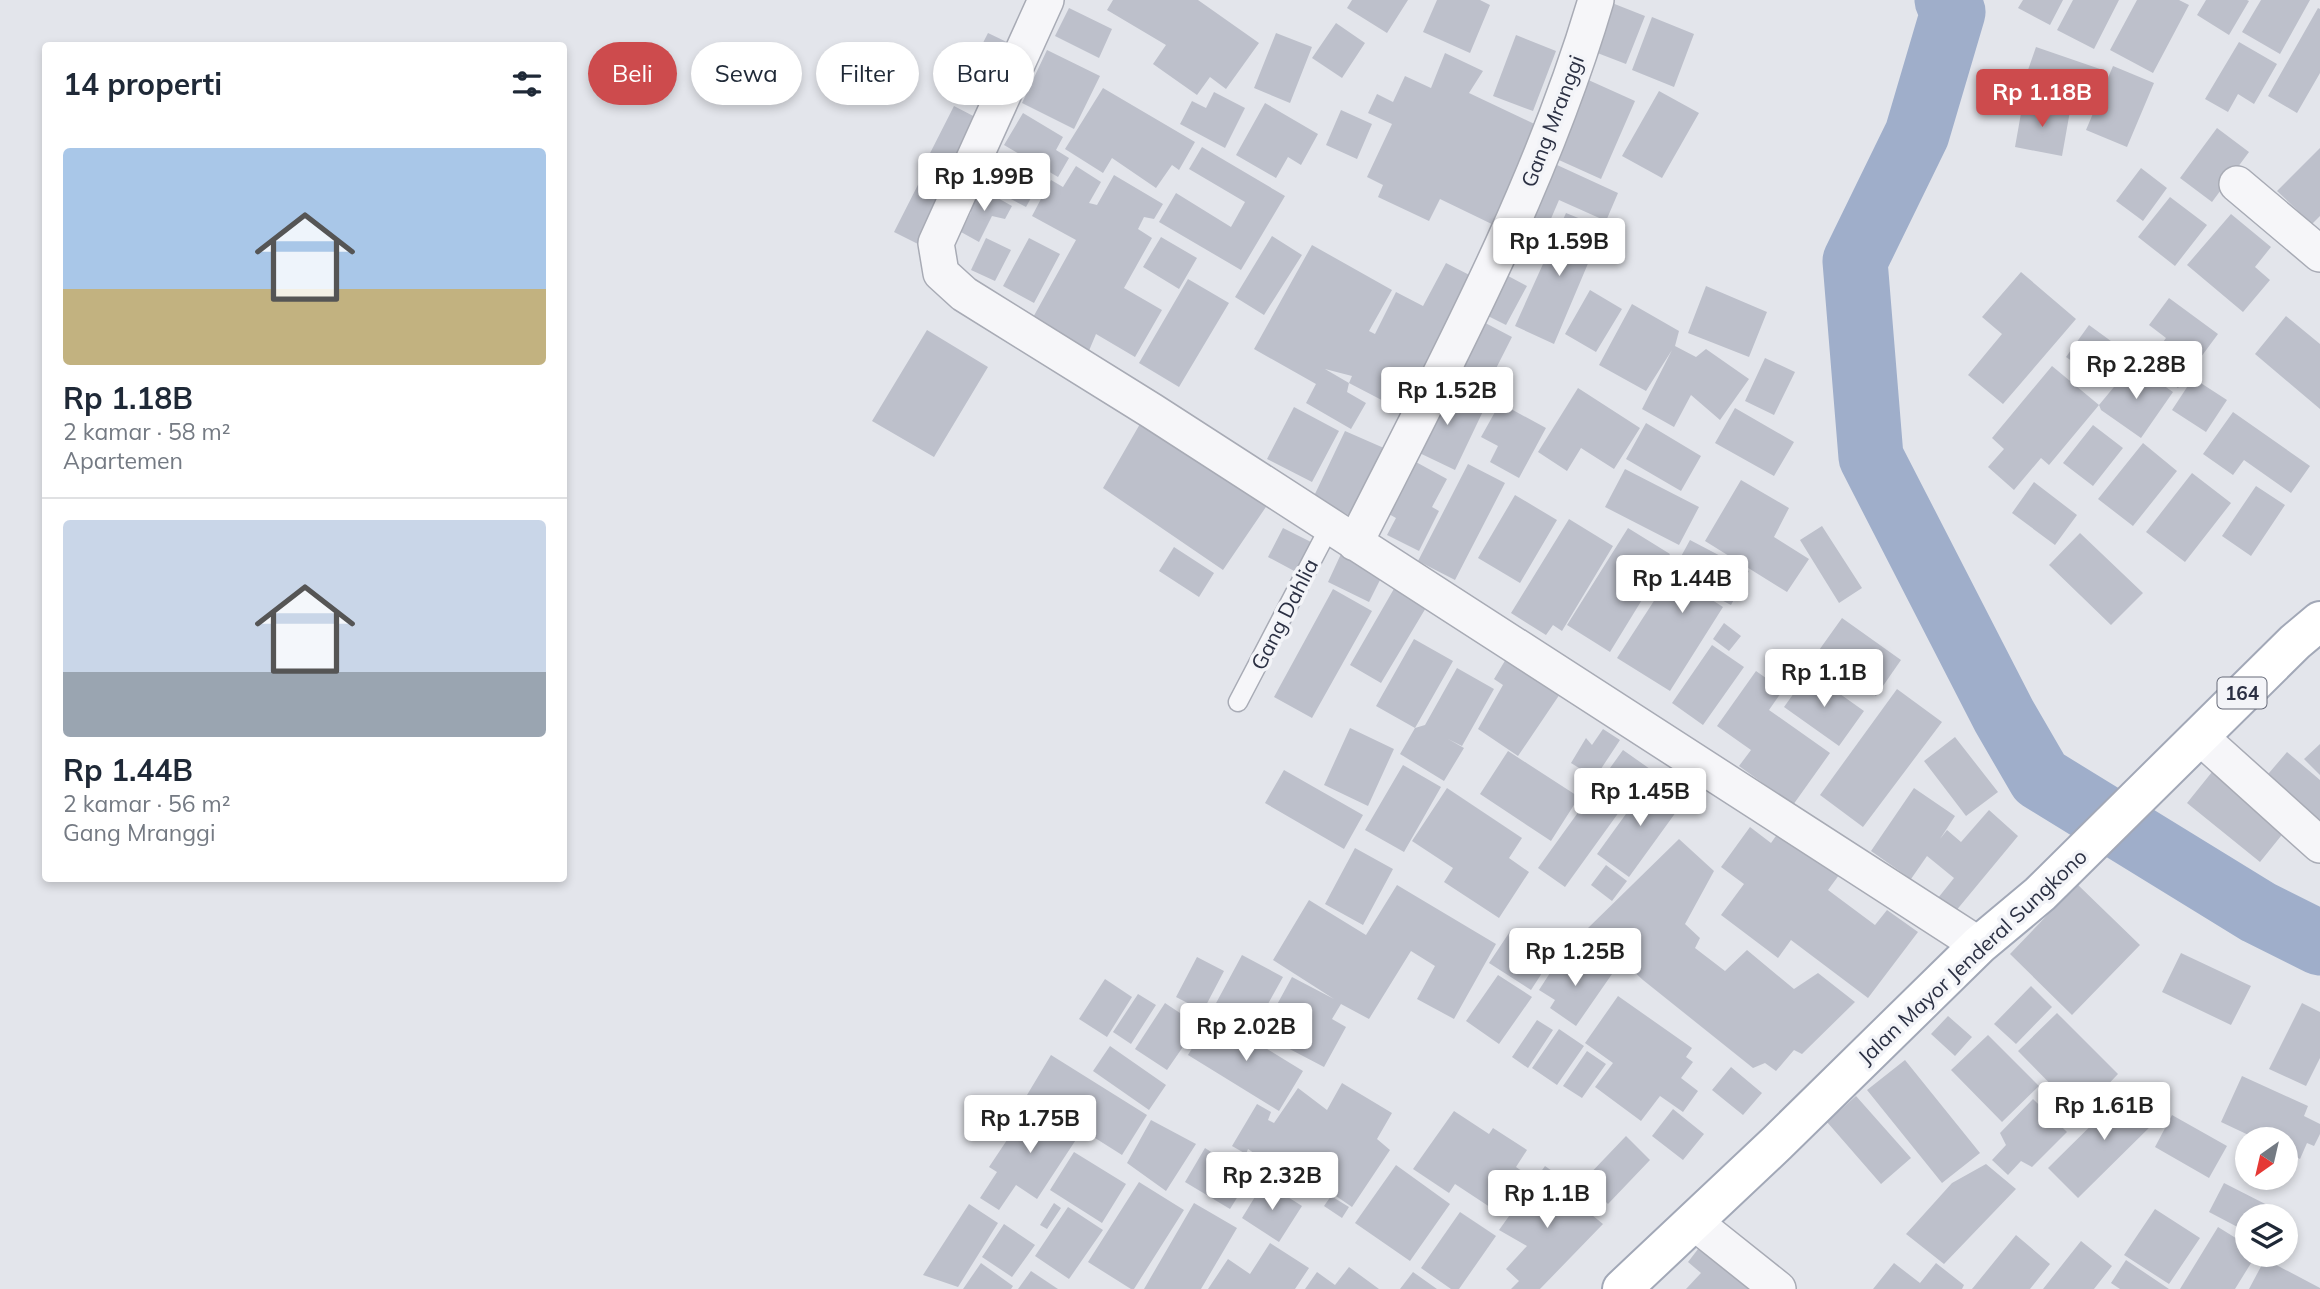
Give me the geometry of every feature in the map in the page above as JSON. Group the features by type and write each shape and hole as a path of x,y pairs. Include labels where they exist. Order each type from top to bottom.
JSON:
{"main road":[{"name":"Jalan Mayor Jenderal Sungkono","path":"1622,1289 1979,945 2040,894 2295,642 2320,621"}],"street":[{"path":"1046,0 936,243 941,273 964,294 1152,411 1979,945"},
{"name":"Gang Mranggi","path":"1342,535 1487,276 1544,146 1596,0"},
{"path":"2237,184 2320,254"},
{"path":"2199,736 2320,845"},
{"path":"1694,1222 1778,1289"}],"lane":[{"name":"Gang Dahlia","path":"1238,702 1342,535"}],"building":[{"path":"1113,0 1198,0 1259,43 1226,89 1210,77 1197,95 1153,64 1166,45 1107,10"},
{"path":"1352,0 1408,0 1387,33 1347,8"},
{"path":"1437,0 1480,0 1490,5 1470,53 1423,32"},
{"path":"2023,0 2063,0 2050,25 2018,8"},
{"path":"2073,0 2119,0 2094,49 2057,30"},
{"path":"2137,0 2179,0 2189,5 2153,73 2110,50"},
{"path":"2206,0 2249,1 2229,35 2197,15"},
{"path":"2261,0 2310,0 2280,54 2242,32"},
{"path":"1607,1 1645,16 1626,64 1587,49"},
{"path":"1069,8 1112,29 1099,58 1055,36"},
{"path":"2318,8 2320,73 2297,113 2268,96"},
{"path":"1652,17 1694,34 1674,87 1632,70"},
{"path":"1336,23 1365,43 1342,78 1312,58"},
{"path":"988,33 1007,42 983,42"},
{"path":"1276,33 1312,47 1290,103 1254,88"},
{"path":"1516,35 1556,51 1533,111 1493,96"},
{"path":"2239,42 2277,64 2254,104 2238,94 2228,112 2205,99"},
{"path":"2036,47 2100,69 2085,113 2021,90"},
{"path":"1047,50 1100,76 1074,129 1026,105 1034,105 1034,78"},
{"path":"1445,53 1483,71 1469,93 1547,130 1500,228 1440,199 1429,221 1378,197 1383,185 1367,177 1392,124 1368,113 1377,94 1393,102 1405,76 1431,88"},
{"path":"2113,66 2154,83 2127,147 2086,130"},
{"path":"1584,78 1635,101 1601,179 1550,156"},
{"path":"1103,88 1195,142 1179,170 1172,165 1156,188 1112,158 1103,173 1065,149"},
{"path":"1659,91 1699,113 1662,178 1622,156"},
{"path":"1214,92 1245,108 1225,148 1180,124 1192,101 1206,108"},
{"path":"2023,102 2070,111 2062,156 2015,147"},
{"path":"1265,103 1318,134 1301,165 1288,157 1276,178 1236,155"},
{"path":"954,106 979,119 948,180 923,167"},
{"path":"1341,110 1372,124 1357,159 1326,145"},
{"path":"1023,113 1063,137 1056,150 1069,158 1058,177 1004,145"},
{"path":"2217,128 2249,152 2212,202 2180,178"},
{"path":"1202,147 1285,196 1241,270 1159,222 1176,193 1231,227 1245,202 1189,169"},
{"path":"2320,148 2320,216 2312,224 2277,191"},
{"path":"1002,153 1043,176 1026,207 984,185"},
{"path":"1544,159 1618,193 1606,221 1559,200 1544,235 1516,223"},
{"path":"1076,166 1101,182 1089,203 1097,205 1114,175 1163,204 1154,219 1144,217 1138,229 1152,238 1124,288 1162,310 1135,357 1096,334 1088,353 1031,321 1076,240 1032,216 1051,180 1063,187"},
{"path":"2141,168 2167,188 2143,221 2116,201"},
{"path":"925,171 951,184 920,245 894,232"},
{"path":"978,187 1012,206 1005,219 992,216 979,242 961,232 971,212 966,209"},
{"path":"2170,197 2207,225 2175,266 2138,237"},
{"path":"1566,213 1603,228 1554,344 1515,326"},
{"path":"2231,214 2271,247 2255,267 2270,280 2243,312 2187,265"},
{"path":"1272,236 1302,255 1264,315 1235,297"},
{"path":"1161,237 1197,258 1179,289 1143,267"},
{"path":"986,238 1011,250 995,281 971,270"},
{"path":"1029,238 1060,254 1034,303 1003,286"},
{"path":"1312,245 1392,290 1369,331 1375,334 1396,292 1423,306 1446,263 1483,282 1431,383 1414,375 1397,408 1349,383 1347,392 1366,403 1351,429 1306,403 1316,384 1254,349","holes":["1325,369 1352,376 1349,383"]},
{"path":"1495,269 1527,286 1506,325 1474,309"},
{"path":"2021,272 2076,319 2003,404 1968,375 2002,334 1982,317"},
{"path":"1188,279 1229,303 1179,387 1139,363"},
{"path":"1706,286 1767,312 1749,357 1688,333"},
{"path":"1590,290 1622,309 1596,352 1565,334"},
{"path":"2169,298 2218,334 2178,388 2147,364 2166,338 2149,325"},
{"path":"1632,304 1679,331 1675,346 1696,357 1706,349 1749,379 1720,420 1691,395 1674,427 1642,409 1672,350 1646,391 1599,365"},
{"path":"1472,316 1512,337 1481,398 1441,377"},
{"path":"2286,316 2320,344 2320,409 2255,354"},
{"path":"2089,325 2130,355 2108,386 2066,357"},
{"path":"927,330 988,367 934,457 872,421"},
{"path":"1765,358 1795,372 1774,415 1745,401"},
{"path":"2133,364 2173,392 2141,438 2101,410 2099,405"},
{"path":"2052,366 2099,405 2049,465 2041,458 2014,490 1988,467 2004,449 1992,438"},
{"path":"2193,378 2227,400 2206,432 2172,410"},
{"path":"1438,384 1485,407 1455,470 1409,448"},
{"path":"1578,388 1640,428 1614,469 1581,448 1567,471 1538,452"},
{"path":"1500,403 1546,428 1519,478 1490,462 1498,446 1481,437"},
{"path":"1294,407 1339,431 1312,482 1267,459"},
{"path":"1735,408 1794,442 1774,476 1715,443"},
{"path":"2233,412 2310,466 2291,493 2244,460 2233,475 2203,454"},
{"path":"1144,417 1270,501 1223,570 1103,488"},
{"path":"1646,423 1701,456 1681,491 1626,459"},
{"path":"2093,425 2123,448 2093,486 2063,463"},
{"path":"1345,431 1393,452 1361,522 1314,496"},
{"path":"2143,443 2177,471 2133,526 2098,499"},
{"path":"1405,456 1447,479 1432,507 1439,511 1419,551 1387,535 1396,518 1378,508"},
{"path":"1468,464 1505,483 1455,580 1418,561"},
{"path":"1625,469 1699,507 1679,545 1605,507"},
{"path":"2192,473 2231,503 2185,562 2146,532"},
{"path":"1741,480 1789,508 1774,537 1809,559 1787,592 1705,541"},
{"path":"2034,482 2077,515 2055,545 2012,513"},
{"path":"2256,486 2285,505 2251,556 2222,536"},
{"path":"1515,495 1557,520 1520,583 1478,558"},
{"path":"1569,519 1613,546 1562,631 1553,625 1546,635 1511,613"},
{"path":"1822,526 1862,588 1839,603 1800,540"},
{"path":"1283,528 1313,543 1298,573 1268,557"},
{"path":"1628,528 1670,554 1610,652 1567,625"},
{"path":"2080,533 2143,593 2111,625 2049,565"},
{"path":"1690,540 1749,571 1731,605 1675,576 1723,607 1670,691 1617,658"},
{"path":"1174,547 1214,573 1199,597 1159,571"},
{"path":"1341,554 1383,574 1369,602 1328,582"},
{"path":"1395,587 1427,606 1381,683 1350,665"},
{"path":"1333,589 1372,611 1312,718 1274,697"},
{"path":"1842,618 1901,660 1876,696 1817,653"},
{"path":"1724,623 1741,636 1729,651 1713,639"},
{"path":"1414,639 1453,661 1415,728 1376,706"},
{"path":"1712,645 1744,667 1703,725 1672,703"},
{"path":"1509,654 1564,688 1518,756 1478,729 1503,685 1494,679"},
{"path":"1457,668 1494,689 1462,746 1448,739 1464,748 1444,781 1400,754 1415,728 1425,725"},
{"path":"1756,671 1783,690 1769,710 1830,753 1793,805 1739,766 1751,750 1717,726"},
{"path":"1809,672 1864,711 1839,746 1784,707"},
{"path":"1897,689 1942,722 1863,827 1820,795"},
{"path":"1350,728 1394,749 1368,806 1324,785"},
{"path":"1603,729 1620,740 1595,778 1571,763 1586,738 1592,745"},
{"path":"1955,737 1998,792 1966,816 1924,761"},
{"path":"2320,744 2320,775 2304,759"},
{"path":"1623,750 1650,769 1565,887 1538,868"},
{"path":"1508,751 1579,797 1551,841 1480,794"},
{"path":"2287,752 2320,780 2320,829 2263,780"},
{"path":"1403,765 1441,787 1404,852 1365,830"},
{"path":"1284,770 1363,815 1344,849 1265,803"},
{"path":"2212,772 2285,831 2260,862 2187,803"},
{"path":"1652,778 1684,801 1629,877 1597,854"},
{"path":"1447,788 1522,838 1509,858 1529,872 1499,918 1444,882 1453,868 1412,841"},
{"path":"1914,788 1955,816 1940,839 1947,830 1961,842 1989,810 2018,836 1955,912 1938,898 1954,878 1927,856 1911,879 1871,851"},
{"path":"1783,826 1842,871 1828,890 1875,925 1887,910 1918,932 1868,998 1791,940 1778,958 1721,915 1744,884 1721,867 1750,827 1771,843"},
{"path":"1679,839 1714,871 1685,924 1700,938 1695,948 1725,971 1747,950 1794,989 1818,973 1855,1002 1802,1054 1794,1050 1776,1071 1765,1063 1753,1068 1643,980 1587,929"},
{"path":"1355,848 1393,869 1363,925 1325,904"},
{"path":"1606,865 1627,881 1612,901 1591,885"},
{"path":"2077,884 2140,945 2072,1015 2010,954"},
{"path":"1397,885 1496,944 1454,1019 1417,999 1435,966 1411,951 1369,1019 1341,1004 1332,1019 1346,1027 1324,1067 1261,1034 1292,977 1334,999 1273,960 1309,900 1366,935"},
{"path":"1511,930 1553,956 1531,990 1489,963"},
{"path":"2181,953 2251,986 2231,1025 2162,992"},
{"path":"1242,955 1283,977 1255,1027 1215,1005"},
{"path":"1586,956 1612,974 1576,1026 1550,1008 1555,1000 1539,990 1559,959 1575,970"},
{"path":"1197,957 1224,971 1203,1011 1176,997"},
{"path":"1498,975 1532,997 1499,1044 1466,1021"},
{"path":"1105,979 1132,997 1107,1037 1079,1019"},
{"path":"2031,986 2052,1007 2016,1044 1994,1024"},
{"path":"1138,994 1156,1005 1131,1044 1113,1032"},
{"path":"1618,996 1692,1048 1686,1057 1693,1062 1681,1078 1698,1091 1683,1112 1660,1096 1641,1121 1595,1087 1613,1063 1585,1043"},
{"path":"1165,1003 1198,1025 1167,1070 1135,1049"},
{"path":"2302,1003 2320,1012 2320,1058 2306,1086 2269,1069"},
{"path":"2057,1013 2118,1074 2098,1095 2089,1086 2071,1105 2018,1051"},
{"path":"1212,1015 1303,1071 1279,1111 1188,1055"},
{"path":"1948,1016 1972,1037 1955,1056 1931,1034"},
{"path":"1537,1020 1553,1030 1528,1068 1512,1057"},
{"path":"1559,1029 1584,1046 1557,1085 1532,1068"},
{"path":"1988,1035 2039,1086 2002,1122 1951,1070"},
{"path":"1110,1046 1166,1085 1149,1110 1093,1071"},
{"path":"1587,1051 1606,1064 1582,1098 1563,1086"},
{"path":"1051,1055 1147,1115 1122,1155 1027,1095"},
{"path":"1905,1060 1980,1153 1942,1183 1867,1090"},
{"path":"1731,1067 1762,1093 1743,1115 1712,1090"},
{"path":"2242,1076 2308,1106 2304,1116 2320,1124 2320,1134 2314,1146 2307,1143 2300,1159 2298,1127 2235,1129 2221,1122"},
{"path":"1342,1083 1392,1113 1377,1139 1390,1150 1352,1207 1320,1185 1313,1194 1248,1149 1246,1154 1232,1146 1257,1104 1271,1112 1268,1120 1274,1123 1298,1088 1327,1110"},
{"path":"2130,1087 2160,1117 2078,1198 2048,1168"},
{"path":"1856,1096 1911,1158 1881,1184 1827,1122"},
{"path":"2033,1099 2067,1132 2032,1167 2021,1161 2008,1175 1992,1160 2006,1145 2000,1133"},
{"path":"1033,1101 1081,1132 1037,1199 1016,1185 999,1210 980,1198 997,1172 989,1167"},
{"path":"1673,1109 1704,1134 1683,1160 1652,1136"},
{"path":"1454,1111 1489,1134 1493,1128 1527,1150 1516,1167 1528,1175 1502,1215 1455,1184 1449,1193 1413,1169"},
{"path":"2172,1115 2227,1146 2209,1178 2155,1147"},
{"path":"1151,1120 1196,1144 1166,1191 1127,1163"},
{"path":"1626,1136 1650,1160 1608,1204 1584,1180"},
{"path":"1205,1148 1250,1177 1230,1209 1185,1182"},
{"path":"1074,1152 1126,1184 1102,1223 1050,1190"},
{"path":"1986,1164 2016,1189 1944,1264 1906,1234 1952,1183"},
{"path":"1396,1165 1450,1204 1410,1261 1355,1223"},
{"path":"1545,1166 1578,1189 1571,1198 1603,1224 1540,1289 1511,1289 1519,1281 1506,1269 1527,1246 1499,1230"},
{"path":"1139,1182 1184,1210 1134,1289 1131,1289 1088,1262"},
{"path":"1264,1182 1302,1206 1279,1242 1242,1218"},
{"path":"2224,1183 2265,1204 2235,1204 2235,1226 2209,1212"},
{"path":"1331,1196 1349,1207 1342,1218 1324,1206"},
{"path":"1054,1203 1061,1208 1047,1229 1040,1225"},
{"path":"1194,1203 1237,1228 1201,1289 1144,1289"},
{"path":"969,1204 998,1223 958,1287 923,1275"},
{"path":"1068,1207 1103,1230 1069,1279 1035,1256"},
{"path":"2155,1209 2200,1238 2169,1284 2124,1255"},
{"path":"1460,1212 1496,1236 1459,1289 1451,1289 1421,1268"},
{"path":"1004,1224 1035,1245 1012,1277 982,1257"},
{"path":"2218,1227 2235,1238 2235,1267 2249,1267 2235,1289 2180,1289"},
{"path":"2016,1235 2050,1264 2030,1289 1972,1289"},
{"path":"1705,1240 1763,1289 1686,1289 1701,1273 1688,1262"},
{"path":"2081,1241 2112,1266 2094,1289 2043,1289"},
{"path":"1270,1243 1309,1268 1295,1289 1208,1289 1228,1259 1250,1274"},
{"path":"2126,1260 2169,1289 2120,1289 2111,1283"},
{"path":"981,1263 1013,1286 1011,1289 963,1289"},
{"path":"1894,1263 1920,1283 1936,1263 1964,1285 1962,1289 1873,1289"},
{"path":"1349,1267 1379,1289 1305,1289 1317,1272 1335,1285"},
{"path":"2261,1267 2280,1267 2320,1288 2320,1289 2249,1289"},
{"path":"1031,1271 1058,1289 1018,1289"},
{"path":"1413,1272 1437,1289 1400,1289"}],"waterway":[{"path":"1947,0 1953,12 1917,134 1855,261 1871,457 2004,716 2040,778 2258,912 2320,943"}]}
